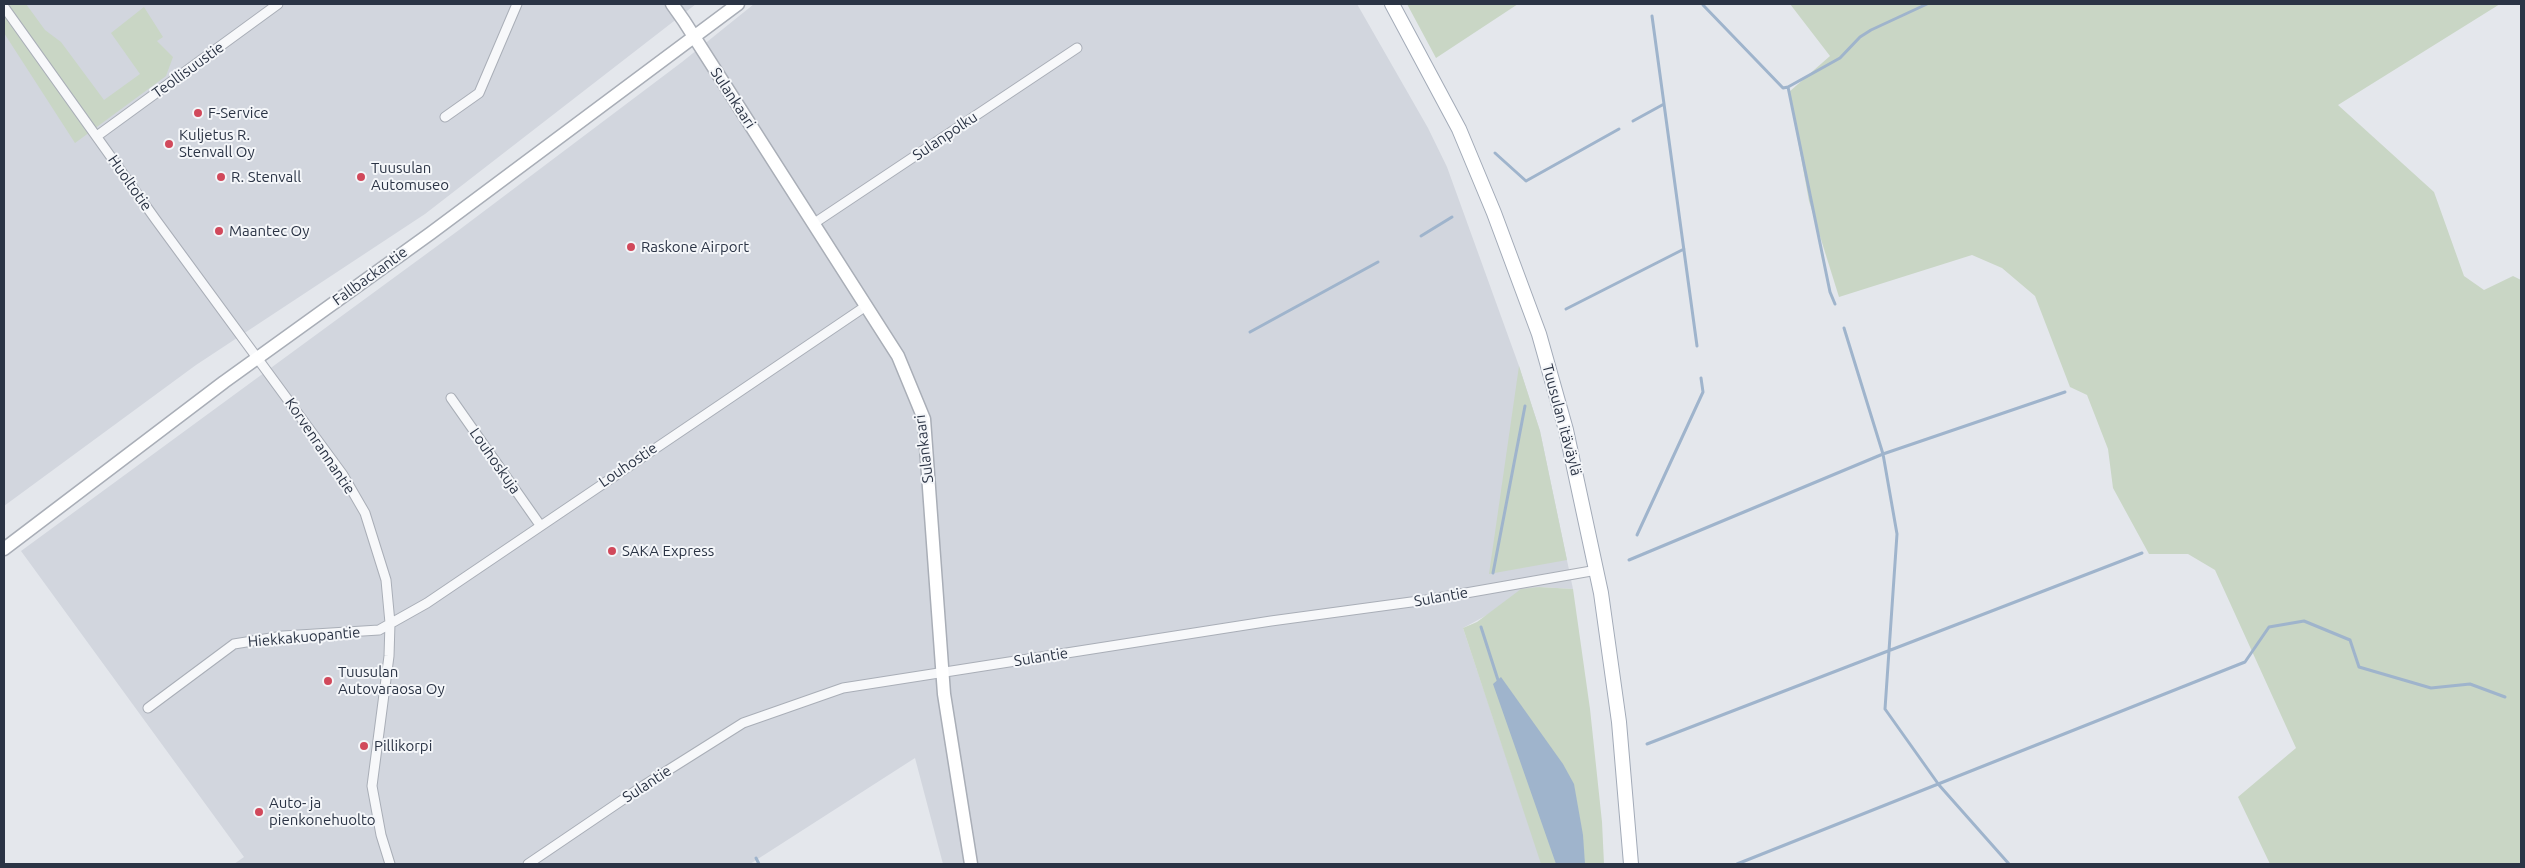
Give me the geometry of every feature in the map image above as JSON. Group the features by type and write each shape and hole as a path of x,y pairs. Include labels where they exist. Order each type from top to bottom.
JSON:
{"main road":[{"name":"Tuusulan itäväylä","path":"1392,4 1459,129 1494,213 1539,334 1566,430 1597,570 1619,722 1631,864"}],"street":[{"name":"Teollisuustie","path":"97,136 278,4"},
{"path":"445,117 479,93 517,4"},
{"name":"Sulankaari","path":"672,4 898,356 924,419 944,673 944,694 972,864"},
{"name":"Fallbackantie","path":"4,549 258,357 431,233 738,4"},
{"name":"Huoltotie","path":"4,7 156,220 258,357"},
{"name":"Sulanpolku","path":"813,224 1076,48"},
{"name":"Louhostie","path":"390,623 427,603 866,306"},
{"name":"Korvenrannantie","path":"258,357 343,475 365,513 386,580 390,623 389,656 372,786 381,835 390,864"},
{"name":"Louhoskuja","path":"451,398 540,525"},
{"name":"Sulantie","path":"528,864 643,786 742,723 843,688 1271,621 1426,600 1597,570"},
{"name":"Hiekkakuopantie","path":"148,708 234,644 284,636 372,631 390,623"}],"shaded area":[{"path":"4,4 696,4 425,214 196,365 4,506"},
{"path":"754,4 1357,4 1428,128 1447,167 1519,366 1540,431 1573,589 1539,587 1463,628 1542,864 943,864 915,758 750,864 234,864 244,857 21,551 459,230 682,62"}],"green space":[{"path":"4,4 26,4 45,30 61,42 104,100 140,74 111,33 144,7 163,37 157,41 173,57 166,76 75,143 4,33"},
{"path":"1407,4 1518,4 1436,58"},
{"path":"1790,4 2500,4 2338,105 2434,192 2464,276 2484,290 2513,276 2521,280 2521,864 2270,864 2238,797 2296,748 2215,570 2188,554 2149,554 2113,488 2108,449 2087,395 2070,387 2035,296 2002,268 1972,255 1839,297 1809,201 1789,92 1830,56"},
{"path":"1519,366 1540,431 1567,560 1489,574"},
{"path":"1539,587 1573,589 1590,709 1602,822 1604,864 1541,864 1463,628 1477,622 1521,589"}],"water":[{"path":"1501,677 1563,764 1574,784 1583,835 1585,864 1556,864 1493,684"}],"waterway":[{"path":"1788,87 1840,58 1860,37 1871,30 1927,4"},
{"path":"1703,5 1783,88 1788,87"},
{"path":"1652,16 1697,346"},
{"path":"1788,87 1830,292 1835,304"},
{"path":"1633,121 1664,104"},
{"path":"1495,153 1526,181 1619,129"},
{"path":"1421,236 1452,217"},
{"path":"1566,309 1684,249"},
{"path":"1250,332 1378,262"},
{"path":"1844,328 1883,454 1897,534 1885,709 1939,785 2009,864"},
{"path":"1637,535 1703,392 1701,378"},
{"path":"1629,560 1883,454 2065,392"},
{"path":"1493,573 1525,406"},
{"path":"1647,744 2142,553"},
{"path":"1737,864 2245,662 2269,627 2304,621 2350,640 2359,667 2431,688 2470,684 2505,697"},
{"path":"1481,627 1498,680"},
{"path":"756,858 759,864"}],"place":[{"name":"F-Service","path":"198,113"},
{"name":"Kuljetus R. Stenvall Oy","path":"169,144"},
{"name":"R. Stenvall","path":"221,177"},
{"name":"Tuusulan Automuseo","path":"361,177"},
{"name":"Maantec Oy","path":"219,231"},
{"name":"Raskone Airport","path":"631,247"},
{"name":"SAKA Express","path":"612,551"},
{"name":"Tuusulan Autovaraosa Oy","path":"328,681"},
{"name":"Pillikorpi","path":"364,746"},
{"name":"Auto- ja pienkonehuolto","path":"259,812"}]}
